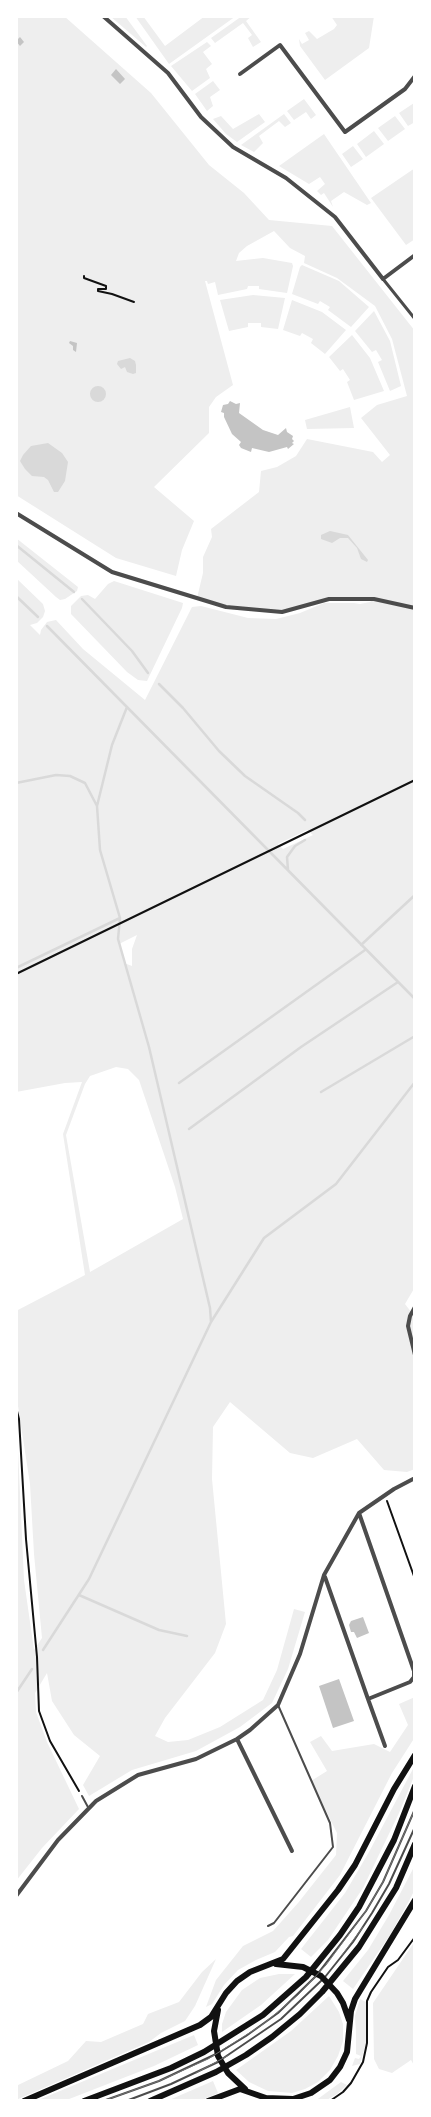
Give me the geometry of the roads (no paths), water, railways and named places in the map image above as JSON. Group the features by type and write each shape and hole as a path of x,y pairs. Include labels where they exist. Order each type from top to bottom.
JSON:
{"main road":[{"path":"24,2101 194,2028 211,2017 233,1984 243,1976 279,1961 290,1951 338,1890 376,1828 394,1789 415,1755"},
{"path":"84,2101 171,2068 204,2052 262,2015 306,1977 340,1935 359,1907 394,1840 415,1786"},
{"path":"150,2101 216,2072 246,2055 300,2014 322,1992 359,1947 396,1888 415,1844"},
{"path":"208,2101 238,2089 266,2098 285,2100 316,2091 330,2080 340,2067 347,2052 351,2010 355,1999 415,1900"},
{"path":"270,1965 286,1964 303,1967 321,1976 335,1989 346,2009 350,2031"},
{"path":"222,2000 216,2017 214,2036 218,2056 228,2073 241,2086 251,2092"}],"street":[{"path":"103,16 168,73 202,117 233,147 286,178 335,217 415,319"},
{"path":"240,74 280,45 345,132 405,89 415,76"},
{"path":"383,279 415,255"},
{"path":"16,513 112,572 226,607 282,612 329,599 374,599 415,608"},
{"path":"415,1307 410,1316 408,1326 415,1354"},
{"path":"16,1896 58,1840 96,1801 138,1775 196,1758 237,1739 278,1705 300,1654 324,1576 359,1513 415,1478"},
{"path":"359,1513 414,1671 414,1678 410,1682 368,1699"},
{"path":"324,1576 385,1746"},
{"path":"237,1739 292,1851"}],"lane":[{"path":"268,1926 274,1922 333,1847 330,1823 278,1705"},
{"path":"82,1796 88,1809"},
{"path":"103,2101 158,2082 208,2058 262,2025 298,1995 326,1965 366,1910 383,1882 415,1809"},
{"path":"126,2101 211,2066 263,2033 300,2002 325,1976 353,1942 389,1884 415,1827"}],"waterway":[{"path":"16,545 74,592"},
{"path":"16,596 38,617"},
{"path":"82,599 132,651 148,673"},
{"path":"47,626 415,999"},
{"path":"159,684 183,708 219,751 245,776 298,813 305,820"},
{"path":"97,806 112,745 127,707"},
{"path":"16,783 56,775 70,776 85,783 97,806 100,850 120,918 118,939 149,1047 210,1308 211,1322 89,1579 43,1650"},
{"path":"288,870 287,857 295,846 305,840"},
{"path":"361,945 415,895"},
{"path":"16,968 120,918"},
{"path":"179,1083 365,950"},
{"path":"189,1129 301,1047 398,982"},
{"path":"321,1092 415,1036"},
{"path":"211,1322 264,1238 336,1184 415,1082"},
{"path":"79,1595 159,1630 187,1636"},
{"path":"16,1693 32,1669"}],"tram line":[{"path":"103,2101 159,2081 208,2059 262,2025 298,1995 326,1965 366,1911 383,1882 415,1809"},
{"path":"342,1955 363,1927"},
{"path":"196,2073 229,2055"}]}
